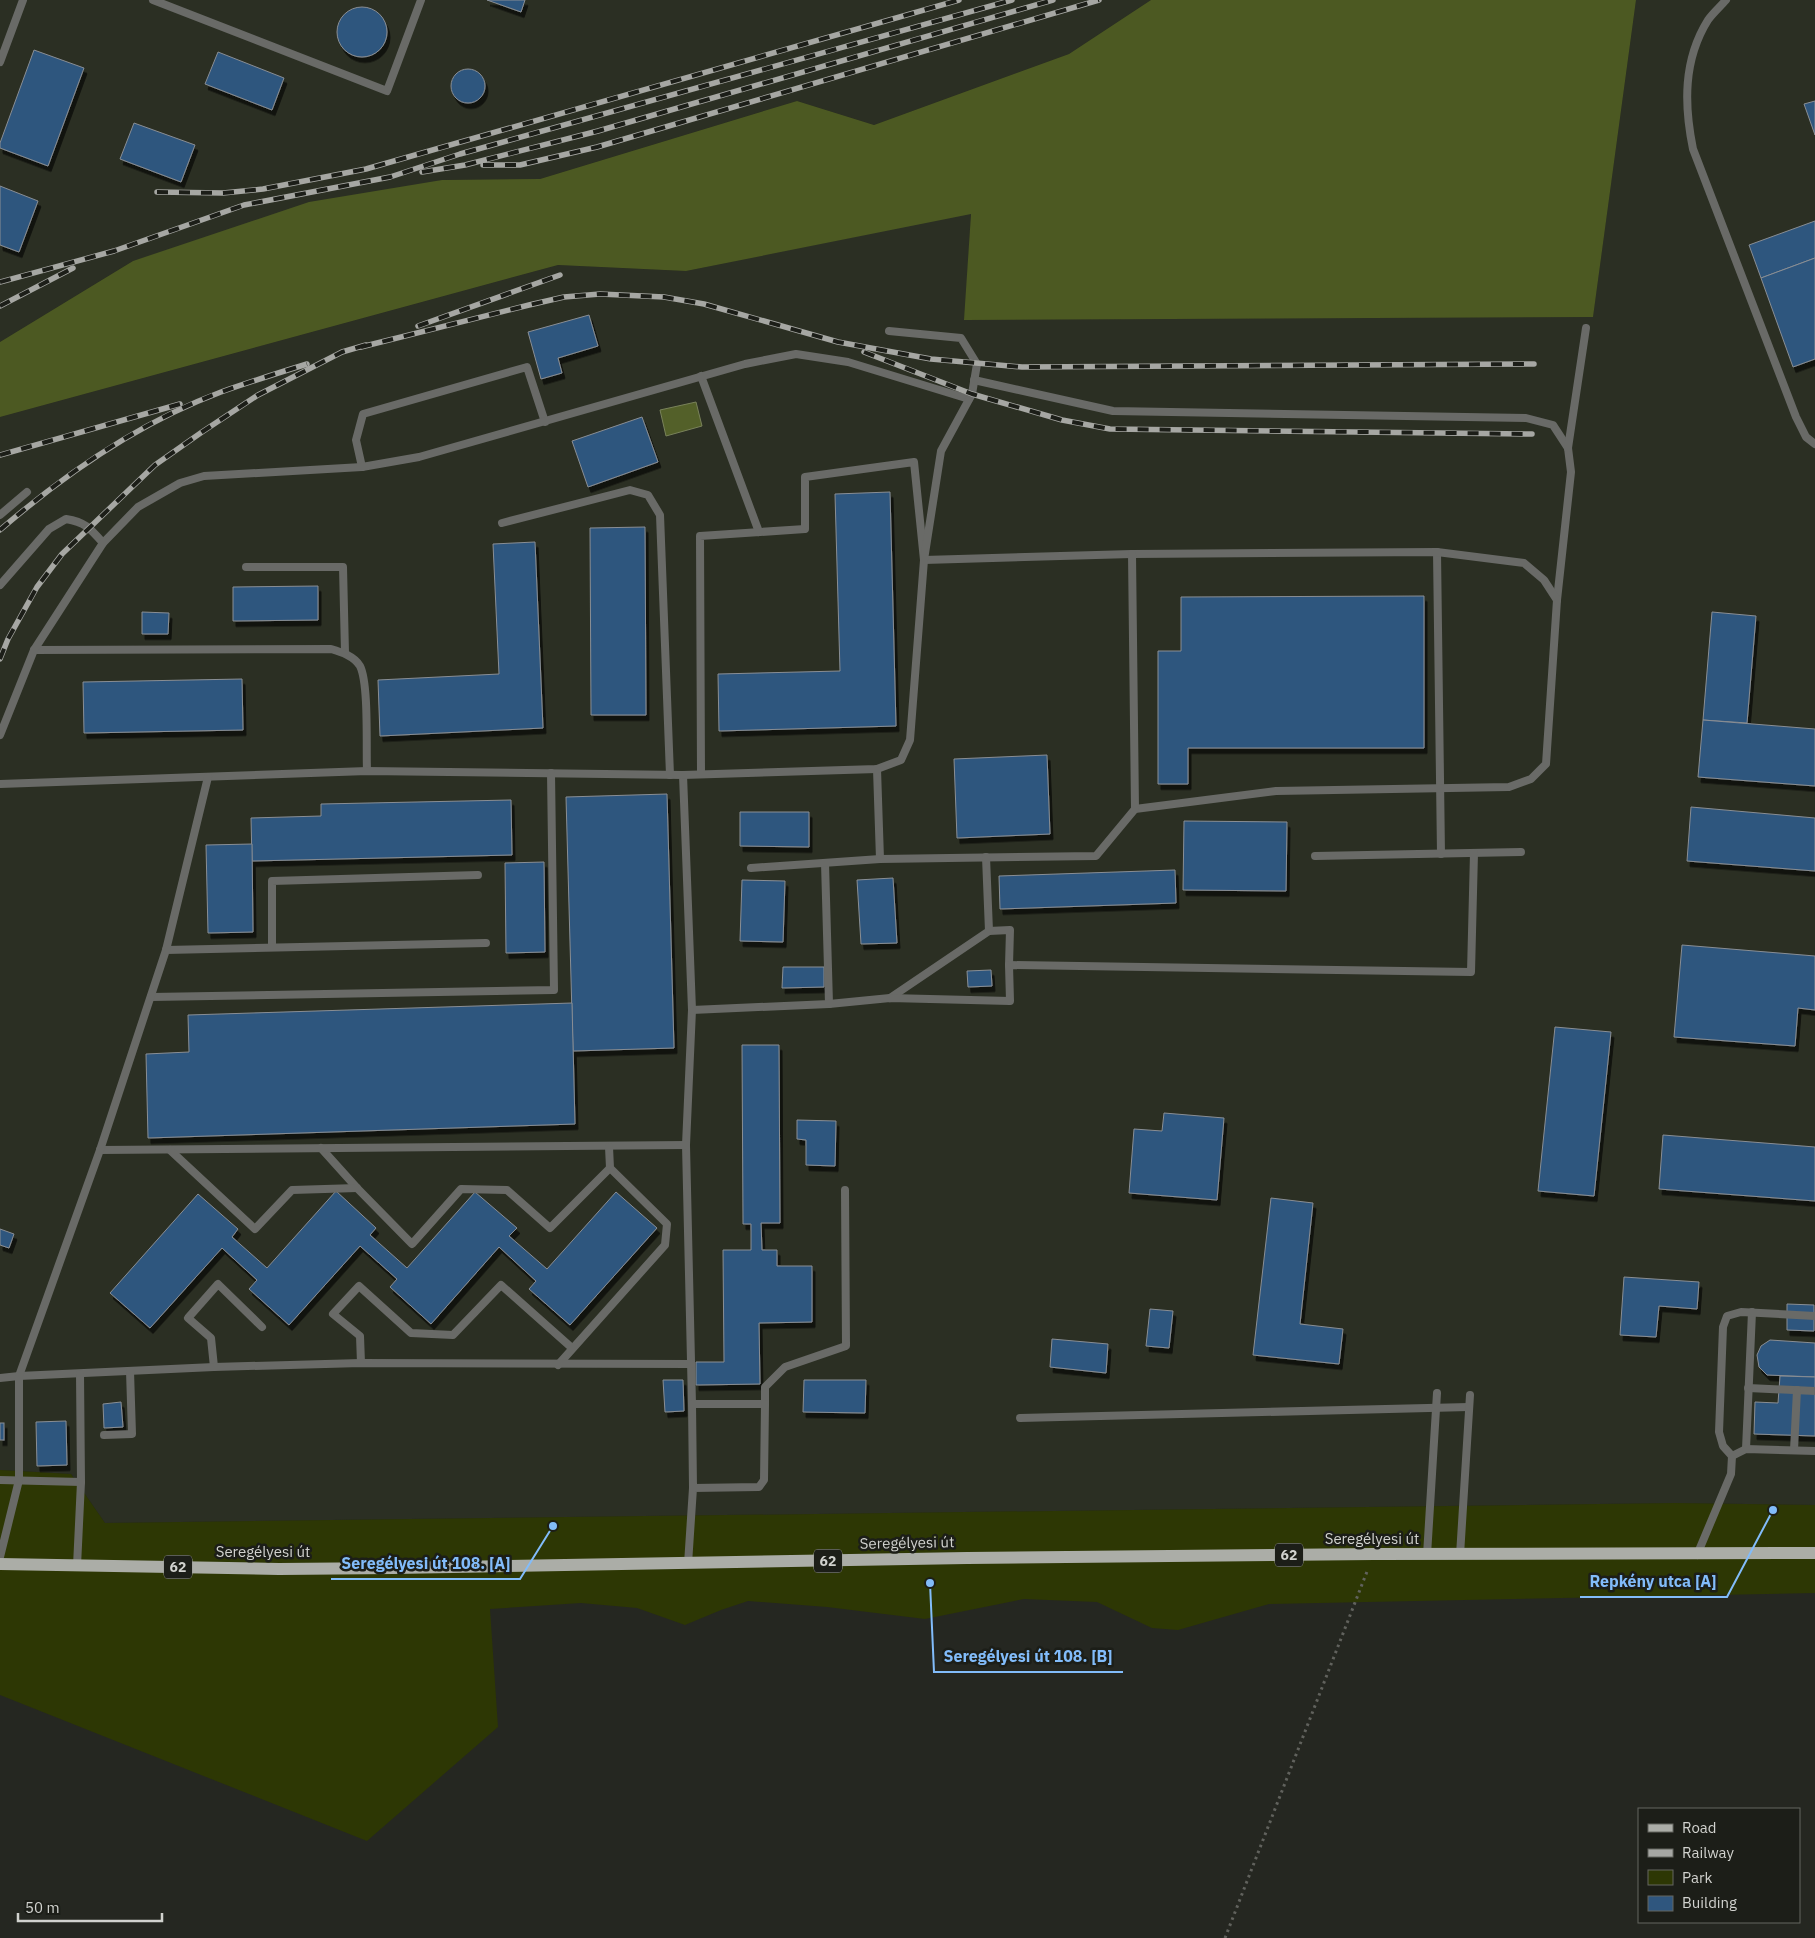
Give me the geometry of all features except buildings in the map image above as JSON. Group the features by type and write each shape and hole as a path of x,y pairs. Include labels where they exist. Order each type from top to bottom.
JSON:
{"main road":[{"name":"Seregélyesi út","path":"0,1564 308,1569 967,1558 1374,1554 1696,1555 1815,1553"}],"lane":[{"path":"0,62 23,0"},
{"path":"153,0 387,91 421,0"},
{"path":"1726,0 1708,20 1690,64 1687,84 1687,117 1693,149 1796,417 1806,437 1815,444"},
{"path":"1134,809 1276,791 1508,787 1531,779 1546,764 1556,600 1571,472 1568,448 1586,328"},
{"path":"0,784 367,771 683,775 877,769 901,760 910,740 924,560 941,451 972,394 976,364 961,338 889,331"},
{"path":"0,735 34,650 103,543 138,506 180,483 204,476 362,467 419,457 701,376 745,364 796,354 848,362 969,399"},
{"path":"362,467 356,440 363,414 527,368 545,422"},
{"path":"701,376 760,532"},
{"path":"974,380 1113,411 1526,418 1553,426 1568,448"},
{"path":"700,774 700,536 806,529 805,477 914,462 924,560"},
{"path":"502,522 630,490 648,495 660,515 670,775"},
{"path":"0,515 27,492"},
{"path":"0,585 50,529 66,519 80,521 90,528 103,543"},
{"path":"924,560 1132,554 1437,552 1524,563 1544,580 1556,600"},
{"path":"1437,552 1441,854"},
{"path":"751,868 880,859 1096,856 1134,809 1132,554"},
{"path":"246,567 343,567 345,653"},
{"path":"34,650 330,649 345,653 359,665 365,682 367,771"},
{"path":"877,769 880,859"},
{"path":"151,997 554,990 551,773"},
{"path":"683,775 692,1010 686,1145 693,1488 688,1564"},
{"path":"0,1557 19,1480 19,1376 100,1150 166,950 208,777"},
{"path":"1315,856 1521,852"},
{"path":"1009,964 1471,972 1474,853"},
{"path":"986,857 989,931"},
{"path":"826,862 829,1004"},
{"path":"272,948 272,880 478,875"},
{"path":"692,1010 829,1004 890,998 1010,1001 1010,930 989,931 890,998"},
{"path":"166,950 486,943"},
{"path":"100,1150 686,1145"},
{"path":"558,1365 665,1245 667,1224 610,1168 609,1147"},
{"path":"321,1148 412,1244 461,1189 507,1190 550,1228 610,1168"},
{"path":"170,1150 256,1229 292,1190 357,1188"},
{"path":"693,1488 759,1487 764,1480 765,1387 784,1367 846,1346 845,1190"},
{"path":"214,1367 211,1338 188,1318 218,1284 262,1327"},
{"path":"361,1363 360,1336 333,1314 359,1286 411,1333 453,1335 501,1285 572,1348"},
{"path":"1696,1555 1731,1474 1732,1456 1722,1446 1719,1432 1723,1327 1727,1316 1741,1312 1752,1312 1815,1316"},
{"path":"1746,1449 1752,1312"},
{"path":"0,1378 214,1367 361,1363 691,1364"},
{"path":"104,1435 132,1434 130,1371"},
{"path":"77,1566 81,1482 80,1374"},
{"path":"1748,1388 1815,1391"},
{"path":"1794,1450 1797,1390"},
{"path":"1427,1555 1438,1393"},
{"path":"1460,1555 1470,1395"},
{"path":"692,1404 765,1404"},
{"path":"1020,1418 1437,1406 1469,1407"},
{"path":"1732,1456 1746,1449 1815,1451"},
{"path":"0,1480 81,1482"}],"path":[{"path":"1225,1938 1374,1554"}],"shaded area":[{"path":"0,0 1151,0 1069,54 874,125 797,101 540,179 442,180 133,261 0,342"},
{"path":"1151,0 1636,0 1593,317 964,320 971,214 686,271 558,265 0,417 0,342 133,261 309,202 442,180 540,179 797,101 874,125 1069,54"},
{"path":"1636,0 1815,0 1815,1505 1675,1503 105,1523 71,1474 0,1470 0,417 558,265 686,271 971,213 965,320 1593,316"},
{"path":"696,402 702,426 666,436 660,410"}],"green space":[{"path":"0,1470 71,1474 105,1523 1675,1503 1815,1505 1815,1593 1269,1604 1178,1630 1152,1628 1097,1602 1024,1599 925,1619 827,1607 748,1601 685,1625 637,1608 581,1603 490,1609 498,1727 367,1841 0,1695"}],"railway":[{"path":"157,192 223,193 263,189 366,169 959,0"},
{"path":"0,282 114,251 244,205 390,177 460,154 1012,0"},
{"path":"422,172 465,165 598,131 1053,0"},
{"path":"483,165 520,165 597,147 1099,0"},
{"path":"0,306 73,268"},
{"path":"418,326 560,275"},
{"path":"361,347 564,297 600,294 664,297 704,304 838,342 931,359 1022,367 1534,364"},
{"path":"0,659 8,639 37,587 62,554 155,465 258,395 342,352 366,345"},
{"path":"864,352 972,394 1062,420 1110,429 1532,434"},
{"path":"0,530 77,469 132,434 190,404 307,364"},
{"path":"0,455 180,404"}],"place":[{"name":"Repkény utca [A]","path":"1773,1510"},
{"name":"Seregélyesi út 108. [A]","path":"553,1526"},
{"name":"Seregélyesi út 108. [B]","path":"930,1583"}]}
